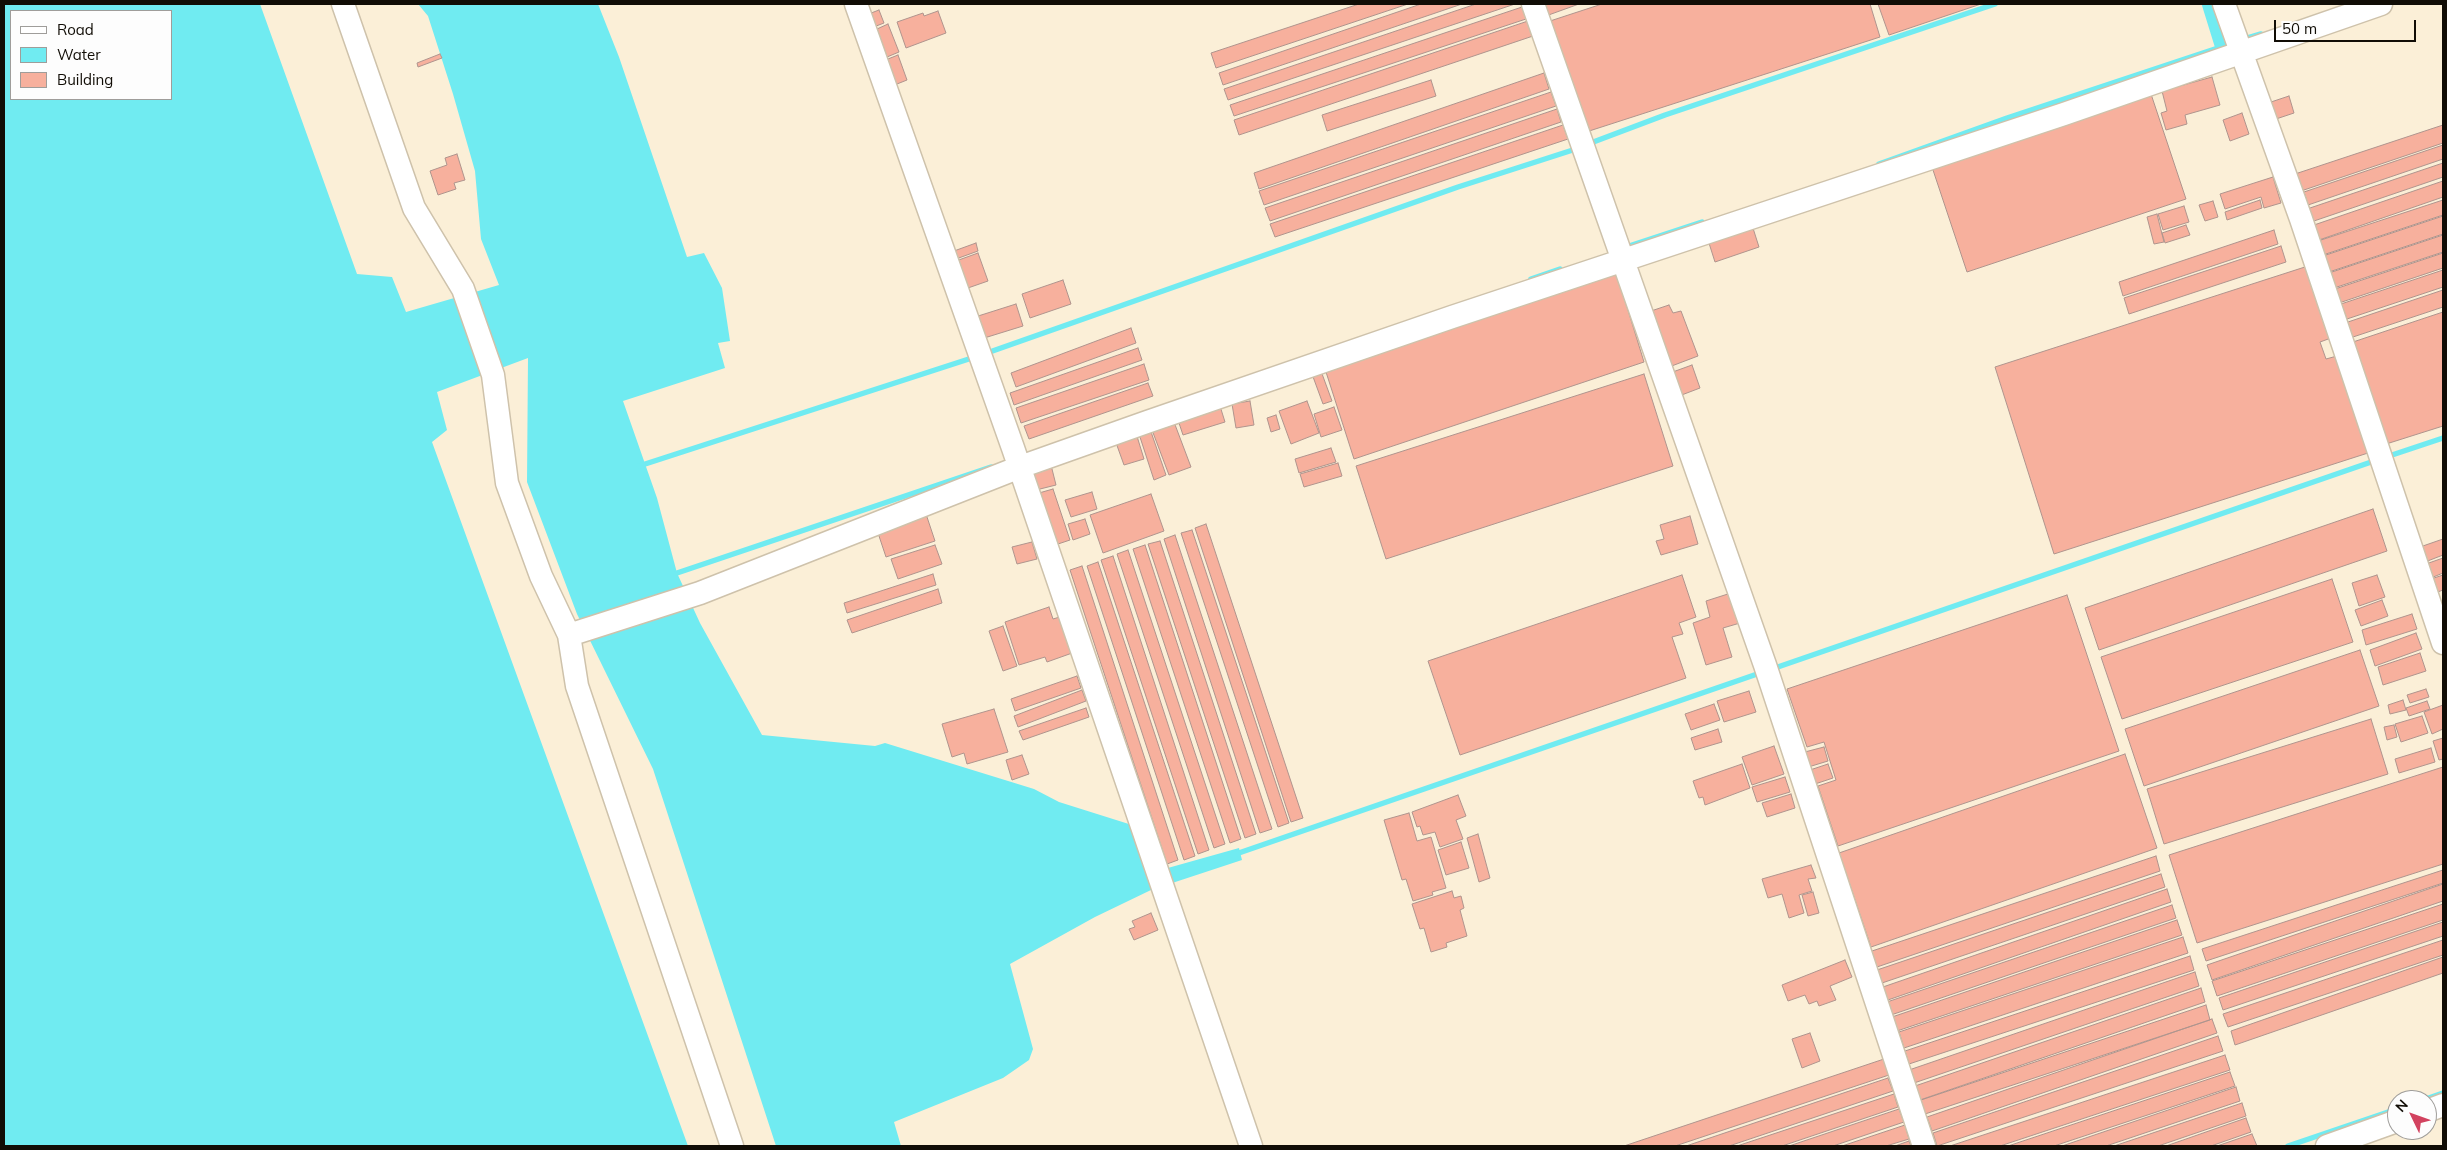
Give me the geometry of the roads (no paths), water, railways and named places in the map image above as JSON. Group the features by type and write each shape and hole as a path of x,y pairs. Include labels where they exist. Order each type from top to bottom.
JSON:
{"street":[{"path":"342,4 414,208 463,290 493,376 507,483 541,576 569,635 577,686 732,1146"},
{"path":"856,4 1017,458 1251,1146"},
{"path":"1533,4 1767,672 1924,1146"},
{"path":"2224,4 2383,461 2443,643"},
{"path":"569,635 700,593 1017,458 1443,320 1621,253 2064,114 2238,44 2381,4"},
{"path":"2327,1146 2387,1125"}],"water":[{"path":"4,4 260,4 357,274 392,277 406,312 499,285 481,239 475,171 453,94 428,16 418,4 598,4 619,57 687,257 704,253 722,288 730,341 718,343 725,368 623,401 657,498 677,573 700,623 762,735 875,746 885,743 1034,789 1059,802 1132,825 1150,873 1239,848 1242,860 1151,890 1095,917 1010,964 1033,1049 1029,1060 1003,1078 894,1122 901,1146 776,1146 653,769 577,614 527,482 528,358 437,392 447,430 432,442 688,1146 4,1146"}],"waterway":[{"path":"1588,144 1665,115 1995,4"},
{"path":"2212,4 2225,46"},
{"path":"2241,40 2261,34"},
{"path":"1879,164 2007,118 2233,43"},
{"path":"984,354 1458,187 1579,148"},
{"path":"1623,248 1702,222"},
{"path":"1531,279 1560,269"},
{"path":"639,466 975,357"},
{"path":"2386,457 2443,438"},
{"path":"1772,669 2377,460"},
{"path":"677,573 991,467"},
{"path":"1233,855 1763,672"},
{"path":"2437,1095 2443,1093"},
{"path":"2288,1146 2387,1112"}]}
